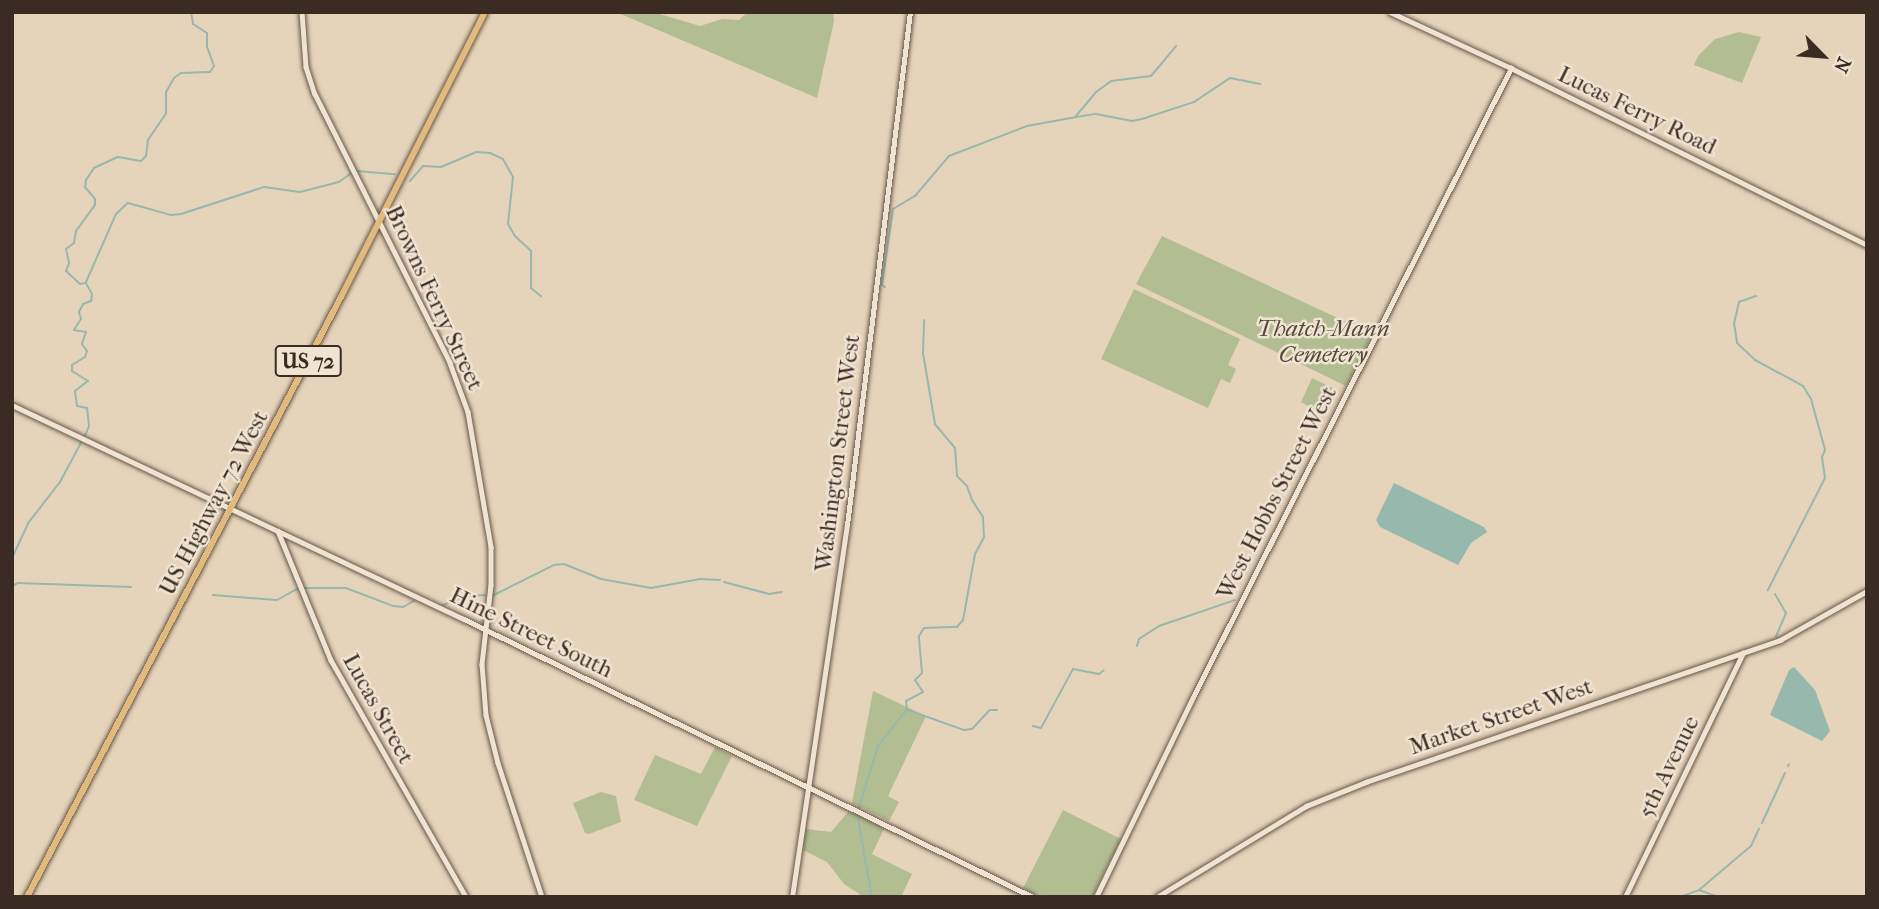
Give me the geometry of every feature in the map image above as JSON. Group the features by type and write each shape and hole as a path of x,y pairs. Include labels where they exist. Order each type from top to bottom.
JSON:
{"highway":[{"name":"US Highway 72 West","path":"27,897 379,223 485,12"}],"street":[{"name":"Browns Ferry Street","path":"302,12 303,48 312,85 450,363 468,412 491,547 482,664 490,733 542,897"},
{"name":"Washington Street West","path":"792,897 847,525 910,12"},
{"name":"Lucas Ferry Road","path":"1390,12 1511,68 1867,245"},
{"name":"West Hobbs Street West","path":"1096,897 1192,697 1511,68"},
{"name":"Hine Street South","path":"12,405 486,630 1032,897"},
{"name":"Lucas Street","path":"277,530 331,660 466,897"},
{"name":"Market Street West","path":"1157,897 1283,819 1337,793 1788,636 1867,590"},
{"name":"5th Avenue","path":"1625,897 1743,653"}],"green space":[{"path":"616,12 653,12 700,26 722,19 739,20 748,12 833,12 834,21 817,98"},
{"path":"1739,32 1761,37 1742,83 1694,65 1698,56 1715,39"},
{"name":"Thatch-Mann Cemetery","path":"1162,236 1372,334 1346,386 1136,284"},
{"path":"1134,289 1240,339 1228,365 1236,369 1230,383 1221,379 1208,408 1101,359"},
{"path":"1312,378 1337,390 1324,415 1301,402"},
{"path":"873,691 926,716 888,796 899,802 889,821 852,803"},
{"path":"715,747 732,756 697,826 634,800 655,755 701,774"},
{"path":"601,792 616,796 621,822 589,834 585,833 573,803"},
{"path":"1063,810 1121,839 1092,897 1040,897 1023,888"},
{"path":"849,811 884,829 872,854 912,874 901,897 864,897 844,884 827,862 803,850 806,829 831,832"}],"water":[{"path":"1394,483 1484,527 1487,532 1471,543 1458,565 1380,527 1376,520"},
{"path":"1794,667 1815,690 1830,731 1822,741 1770,715 1789,670"}],"waterway":[{"path":"85,436 89,426 87,408 77,406 75,391 88,381 72,371 72,365 85,357 87,351 82,344 86,332 74,330 81,319 79,312 83,304 91,301 92,294 86,283 80,284 66,271 69,263 66,249 74,243 76,231 95,205 95,199 85,187 94,168 118,157 141,161 146,156 148,140 166,113 166,92 174,78 181,73 210,72 214,66 207,47 207,33 193,24 191,12"},
{"path":"1076,116 1096,92 1111,81 1151,76 1176,46"},
{"path":"885,287 882,285 893,209 915,196 949,156 1027,126 1096,114 1132,121 1142,119 1194,102 1230,78 1260,84"},
{"path":"410,181 423,166 441,167 477,152 490,153 503,159 513,177 508,224 515,236 531,251 531,288 541,296"},
{"path":"357,171 395,174"},
{"path":"86,282 116,214 128,203 171,215 181,214 264,187 300,192 339,182 350,174"},
{"path":"1756,296 1739,302 1734,323 1737,343 1755,360 1803,386 1811,399 1825,450 1822,457 1825,478 1768,590"},
{"path":"859,807 878,746 907,709 906,701 923,692 915,680 922,673 919,636 924,628 957,627 963,620 975,554 984,537 983,517 967,486 957,476 955,448 935,424 923,353 924,320"},
{"path":"12,558 29,522 60,482 82,441"},
{"path":"492,596 554,565 564,564 601,579 651,588 700,579 720,580"},
{"path":"724,582 769,594 782,592"},
{"path":"12,586 18,583 131,587"},
{"path":"303,588 346,588 393,606 403,607 414,601"},
{"path":"213,595 277,600 297,589"},
{"path":"1775,594 1786,613 1776,637"},
{"path":"443,605 465,596 485,595"},
{"path":"1137,646 1139,639 1159,626 1235,600"},
{"path":"1033,726 1041,728 1073,669 1099,674 1104,670"},
{"path":"908,710 964,730 972,729 990,710 997,710"},
{"path":"1762,823 1785,773"},
{"path":"857,813 864,852"},
{"path":"1680,897 1699,890 1751,846 1759,829"},
{"path":"864,854 870,884"},
{"path":"870,886 871,897"},
{"path":"1699,890 1718,897"}]}
